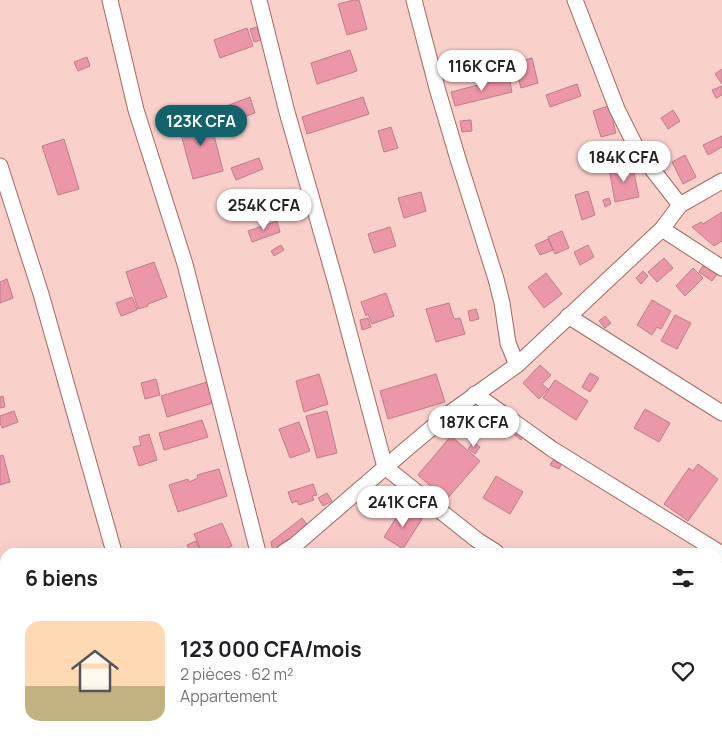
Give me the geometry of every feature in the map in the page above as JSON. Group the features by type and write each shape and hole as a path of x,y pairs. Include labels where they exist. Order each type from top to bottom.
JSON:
{"street":[{"path":"110,0 136,110 186,264 257,548"},
{"path":"259,0 287,112 337,287 385,467 490,548"},
{"path":"414,0 437,88 496,279 508,343 517,365"},
{"path":"575,0 617,109 638,151 680,205"},
{"path":"0,166 41,294 113,548"},
{"path":"296,548 385,467 447,415 517,365 662,228 680,205 722,181"},
{"path":"662,228 722,268"},
{"path":"568,316 722,413"},
{"path":"475,394 552,449 712,548"}],"building":[{"path":"359,0 367,29 347,35 338,4"},
{"path":"257,27 261,40 254,42 250,29"},
{"path":"247,28 253,46 220,58 214,40"},
{"path":"350,50 357,71 317,84 311,63"},
{"path":"87,57 90,66 78,71 74,62"},
{"path":"532,58 538,83 521,88 514,63"},
{"path":"722,69 722,84 715,74"},
{"path":"509,77 512,92 455,106 451,92"},
{"path":"577,84 581,96 550,107 546,95"},
{"path":"722,86 722,95 716,98 712,90"},
{"path":"250,97 255,113 230,122 224,107"},
{"path":"363,97 369,114 307,134 302,117"},
{"path":"614,104 618,120 613,122 616,133 601,137 593,111"},
{"path":"673,110 680,121 668,129 661,118"},
{"path":"209,115 223,171 193,179 178,123"},
{"path":"471,120 472,131 462,132 460,121"},
{"path":"391,127 398,148 384,152 378,131"},
{"path":"722,136 722,147 708,155 703,145"},
{"path":"64,139 79,189 58,195 42,146"},
{"path":"685,155 696,177 683,184 672,162"},
{"path":"259,158 263,169 236,180 231,168"},
{"path":"632,163 639,197 615,202 609,168"},
{"path":"588,191 595,215 582,220 575,195"},
{"path":"421,192 426,211 404,218 398,198"},
{"path":"609,198 611,204 605,207 603,200"},
{"path":"722,212 722,241 714,246 692,227 701,222 703,224"},
{"path":"277,221 280,232 252,242 248,231"},
{"path":"390,227 396,246 374,253 368,234"},
{"path":"562,231 569,248 555,254 548,237"},
{"path":"548,239 553,250 540,255 535,245"},
{"path":"281,245 284,250 274,256 271,251"},
{"path":"588,245 594,257 580,265 574,252"},
{"path":"664,258 673,268 657,282 648,272"},
{"path":"707,260 721,269 712,281 699,272"},
{"path":"154,262 167,297 138,309 126,272"},
{"path":"693,268 703,278 685,296 676,286"},
{"path":"643,271 648,276 641,284 636,278"},
{"path":"546,273 562,294 544,308 528,287"},
{"path":"7,279 13,298 0,303 0,282"},
{"path":"386,293 394,316 372,324 368,314 366,316 361,302"},
{"path":"132,297 137,310 121,316 116,303"},
{"path":"652,300 671,311 661,329 657,327 652,335 637,325"},
{"path":"449,303 454,319 460,318 465,334 436,342 426,309"},
{"path":"476,309 479,319 470,321 468,311"},
{"path":"675,315 691,323 677,349 661,341"},
{"path":"605,316 611,323 605,328 599,321"},
{"path":"368,318 371,327 362,330 360,320"},
{"path":"540,365 551,375 542,384 548,389 539,399 523,383"},
{"path":"590,373 599,378 590,392 582,387"},
{"path":"319,374 328,404 304,412 296,381"},
{"path":"436,374 445,402 388,419 380,391"},
{"path":"156,379 160,395 145,399 141,383"},
{"path":"555,380 588,401 576,420 543,398"},
{"path":"207,382 213,403 167,417 161,396"},
{"path":"3,396 5,407 0,408 0,397"},
{"path":"645,409 670,423 659,442 634,428"},
{"path":"14,411 18,422 2,428 0,416"},
{"path":"327,411 337,453 317,458 306,416"},
{"path":"202,420 208,437 164,450 159,433"},
{"path":"513,421 527,432 521,440 507,429"},
{"path":"299,422 310,451 290,458 279,429"},
{"path":"149,434 157,460 139,466 133,447 141,445 139,437"},
{"path":"451,436 480,461 446,500 418,475"},
{"path":"473,442 480,447 475,454 468,449"},
{"path":"3,455 10,482 0,485 0,456"},
{"path":"553,460 561,465 559,469 550,465"},
{"path":"698,464 718,479 688,521 664,504 689,468 693,471"},
{"path":"219,469 227,496 178,512 169,485 188,479 189,482 198,478 197,475"},
{"path":"496,476 523,492 510,514 483,498"},
{"path":"313,484 317,495 312,496 314,500 299,505 297,501 292,503 288,492"},
{"path":"327,493 332,501 323,506 318,498"},
{"path":"382,503 389,509 385,514 378,508"},
{"path":"403,507 422,519 404,548 384,537"},
{"path":"302,518 310,528 283,548 272,548 271,542"},
{"path":"222,523 232,546 227,548 200,548 194,534"},
{"path":"196,541 199,548 188,548 187,545"}]}
